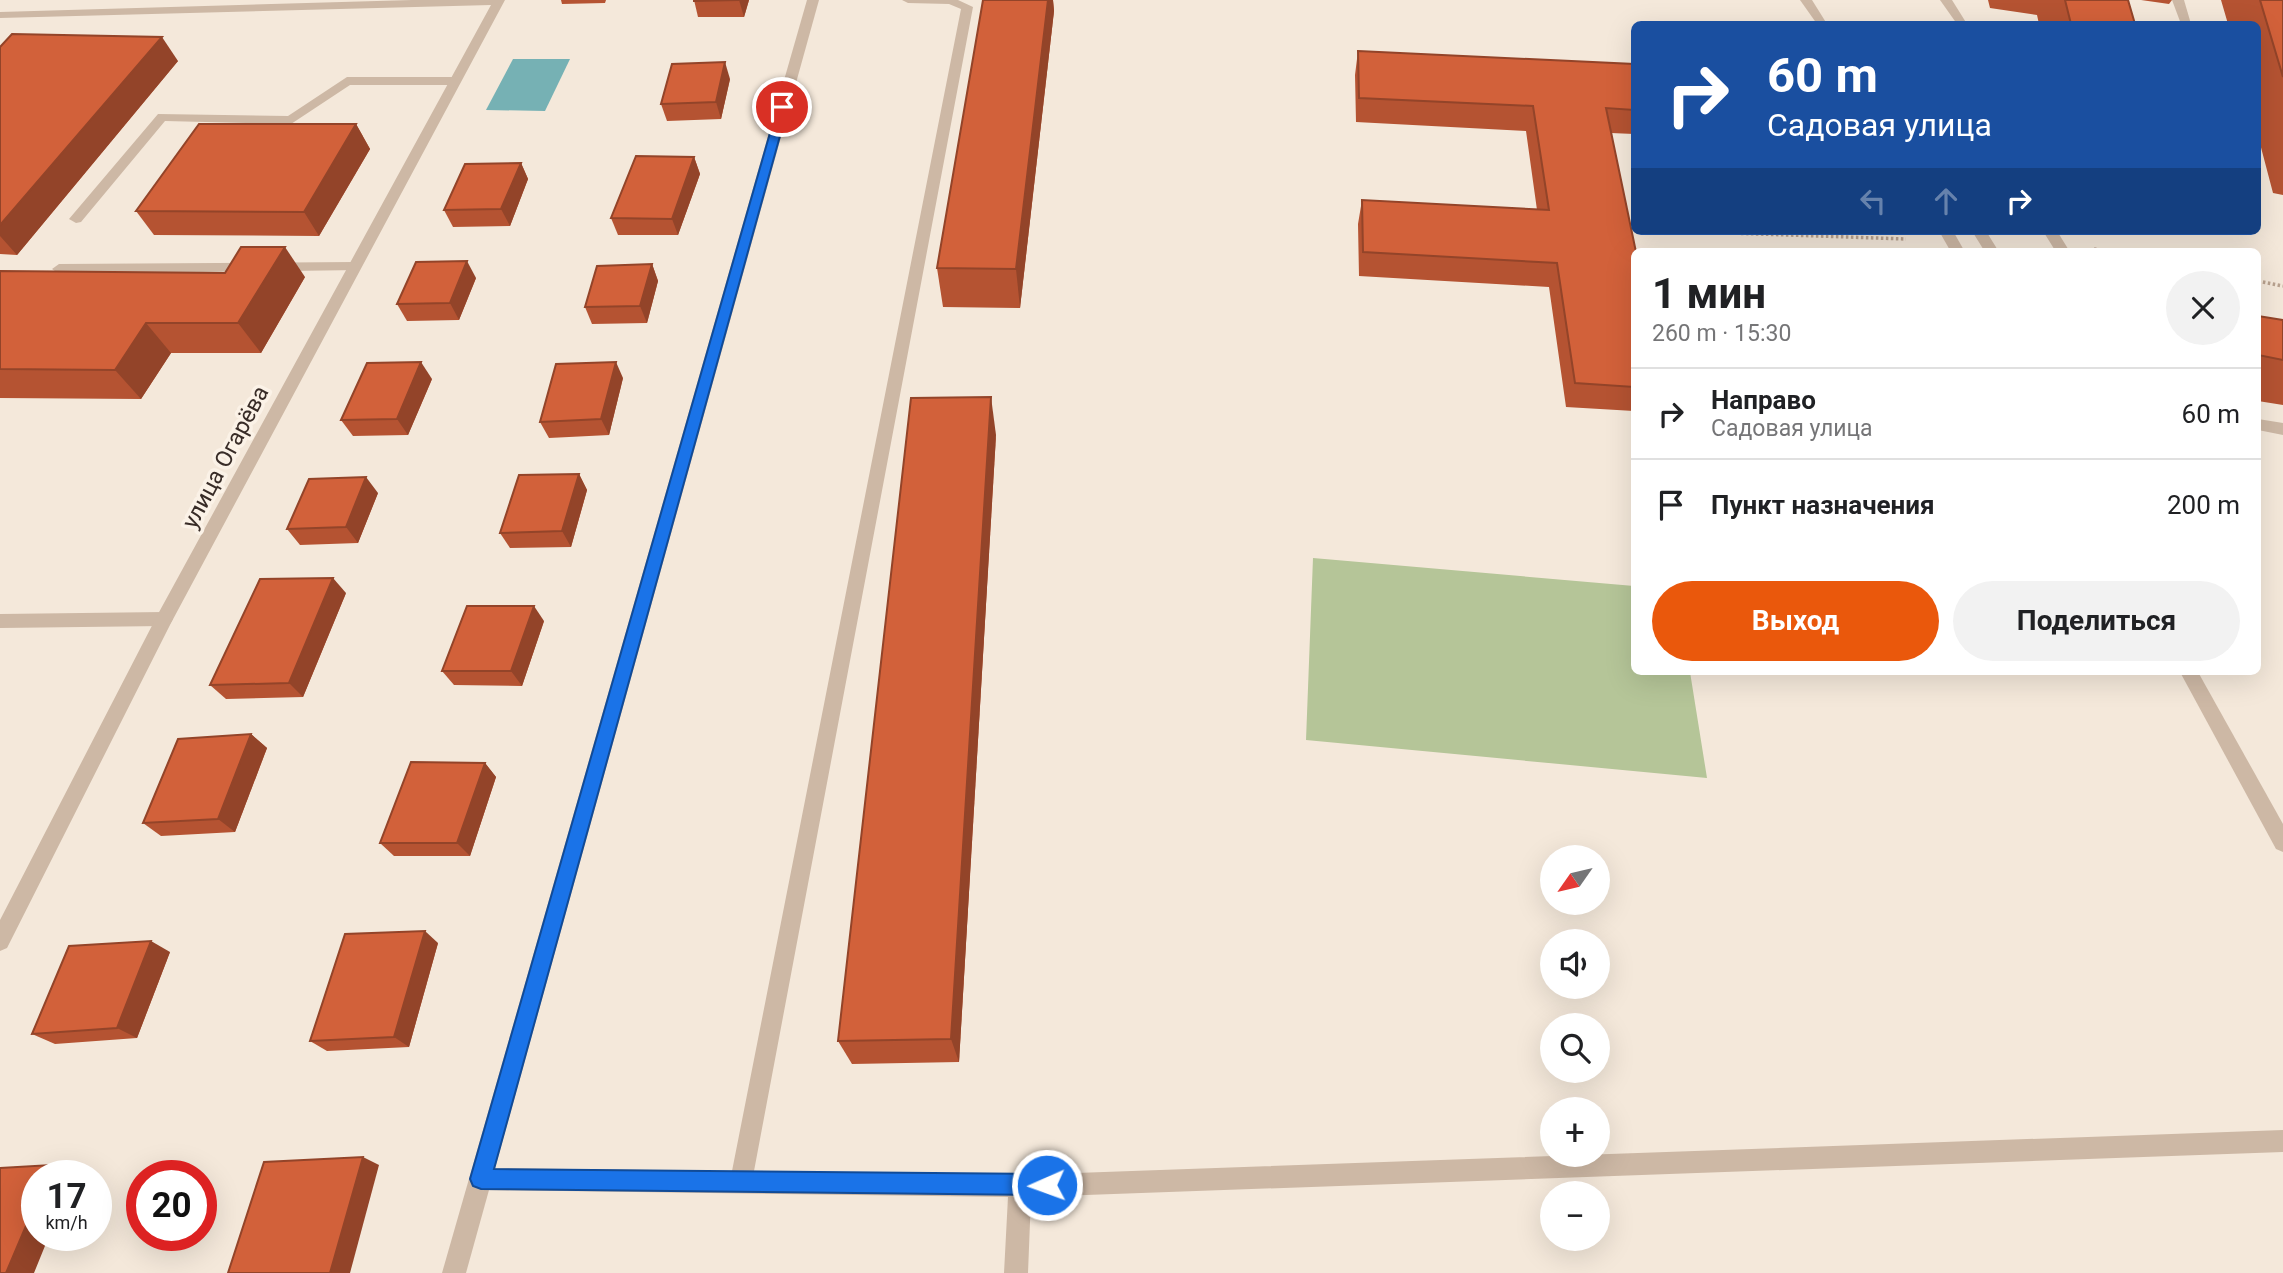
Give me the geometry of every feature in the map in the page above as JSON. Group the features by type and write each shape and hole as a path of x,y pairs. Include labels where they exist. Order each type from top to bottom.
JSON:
{"street":[{"path":"454,1273 813,0"},
{"path":"741,1182 967,7 950,1 908,0"},
{"path":"1806,0 1820,21"},
{"path":"1946,0 1960,21"},
{"path":"2178,0 2185,21"},
{"path":"0,15 498,1"},
{"name":"улица Огарёва","path":"0,941 164,619 498,1"},
{"path":"76,219 162,117 291,120 347,81 455,81"},
{"path":"59,269 354,267"},
{"path":"2261,425 2283,429"},
{"path":"0,621 164,619"},
{"path":"2191,675 2283,843"},
{"path":"481,1179 1020,1186 2283,1141"},
{"path":"1016,1273 1020,1186"}],"path":[{"path":"1788,235 1906,239"},
{"path":"2261,282 2283,286"}],"green space":[{"path":"1313,558 1631,586 1631,675 1690,675 1707,778 1306,740"}],"water":[{"path":"513,59 570,59 545,111 486,110"}],"building":[{"path":"983,0 1048,0 1016,269 937,268"},
{"path":"2065,0 2128,0 2134,21 2070,21"},
{"path":"2260,0 2283,0 2283,77"},
{"path":"12,34 162,37 0,225 0,47"},
{"path":"1358,51 1631,64 1631,110 1606,108 1635,248 1631,248 1631,387 1575,383 1557,263 1363,252 1362,200 1549,210 1533,106 1359,98"},
{"path":"725,62 716,102 661,104 672,64"},
{"path":"199,124 356,124 304,212 136,211"},
{"path":"636,156 694,157 672,219 611,218"},
{"path":"521,163 501,209 444,210 465,164"},
{"path":"241,247 285,247 238,323 146,323 115,370 0,369 0,271 225,273"},
{"path":"467,261 450,303 397,304 416,262"},
{"path":"652,264 640,306 585,307 597,266"},
{"path":"2261,316 2283,320 2283,360 2261,356"},
{"path":"421,362 397,419 341,420 367,363"},
{"path":"616,362 601,419 540,422 556,364"},
{"path":"991,397 951,1039 838,1041 911,398"},
{"path":"579,474 562,531 500,533 519,475"},
{"path":"366,477 346,527 287,529 309,479"},
{"path":"333,578 289,683 210,685 260,579"},
{"path":"467,606 534,606 511,671 442,671"},
{"path":"251,734 218,819 143,823 178,739"},
{"path":"411,762 485,763 457,843 380,843"},
{"path":"425,931 394,1037 310,1041 345,934"},
{"path":"151,941 117,1028 32,1034 69,946"},
{"path":"363,1157 330,1273 228,1273 264,1162"},
{"path":"21,1167 21,1238 6,1273 0,1273 0,1168"}],"route":[{"path":"782,107 481,1179 1047,1185"}]}
